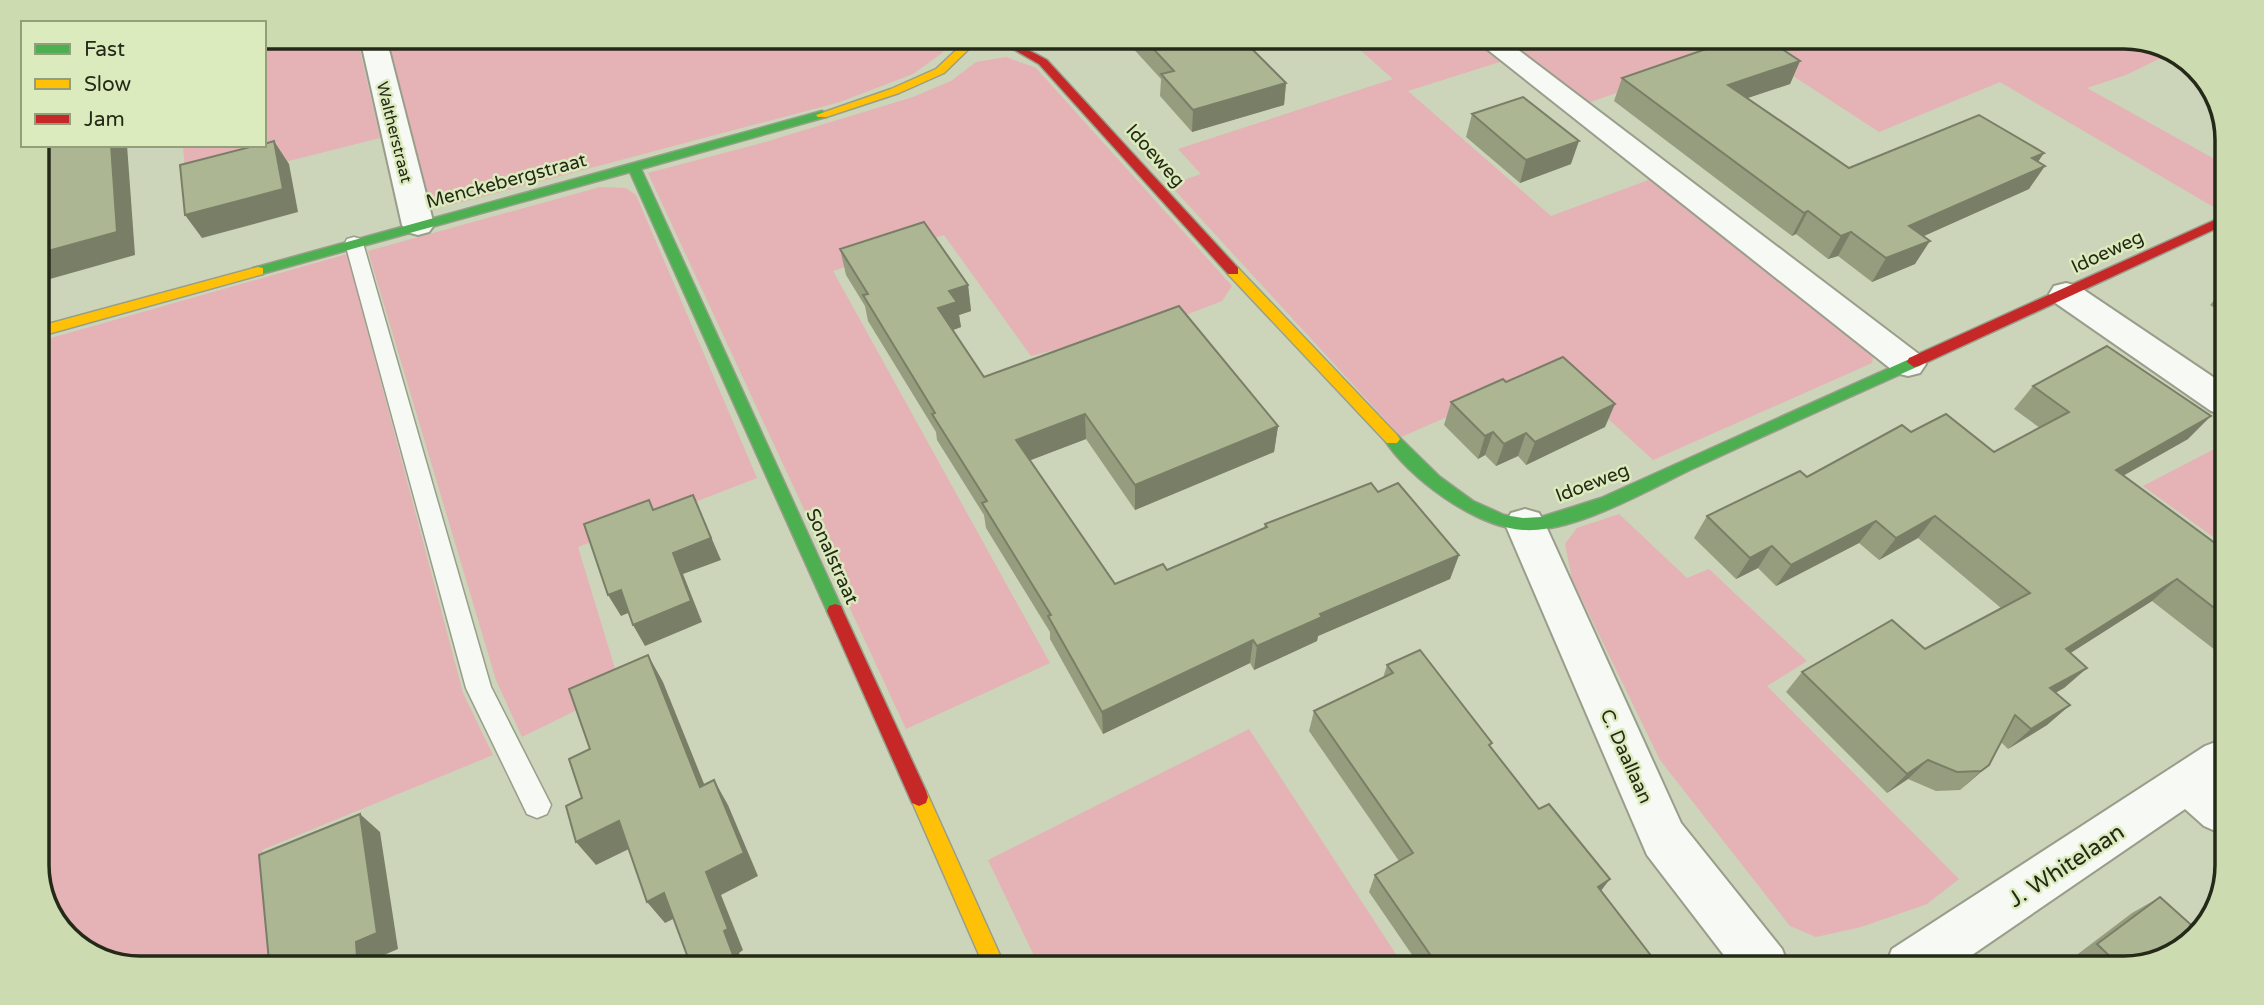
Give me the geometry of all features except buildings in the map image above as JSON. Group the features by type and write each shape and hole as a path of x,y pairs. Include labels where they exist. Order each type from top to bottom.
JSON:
{"street":[{"name":"Waltherstraat","path":"376,49 418,225"},
{"name":"Menckebergstraat","path":"49,329 848,108 940,71 963,49"},
{"name":"Idoeweg","path":"1020,49 1043,62 1219,256 1419,468 1446,492 1471,508 1525,524 1568,516 1642,486 2215,224"},
{"path":"1500,49 1908,364"},
{"name":"Sonalstraat","path":"634,166 990,956"},
{"path":"2066,294 2215,396"},
{"name":"C. Daallaan","path":"1525,524 1664,839 1755,956"},
{"name":"J. Whitelaan","path":"1928,956 2210,785"}],"lane":[{"path":"354,243 480,688 537,806"}],"shaded area":[{"path":"266,49 360,49 380,138 186,187 183,147 266,147"},
{"path":"388,49 945,49 913,74 840,102 451,205 433,203 424,192"},
{"path":"1359,49 1492,49 1506,60 1408,91 1551,216 1654,178 1874,350 1872,363 1653,460 1555,370 1401,437 1170,185 1201,174 1178,149 1393,79"},
{"path":"1509,49 1736,49 1691,67 1582,105"},
{"path":"1752,49 2124,49 2159,56 2162,57 2126,75 2087,88 2215,159 2215,208 2000,82 1879,132"},
{"path":"1006,57 1036,68 1232,286 1222,301 1183,316 1031,356 944,235 833,271 1050,663 906,729 648,173 762,143 913,97 951,81 976,62"},
{"path":"600,187 626,188 636,195 757,478 578,547 616,672 599,699 522,737 496,680 368,251"},
{"path":"347,254 463,693 493,755 262,850 276,956 122,954 105,949 84,937 68,921 56,900 49,871 49,339"},
{"path":"2215,449 2215,538 2143,486"},
{"path":"1619,514 1687,578 1709,569 1807,661 1767,686 1959,879 1927,904 1861,927 1816,937 1790,926 1660,760 1572,579 1565,544 1577,528"},
{"path":"1249,729 1397,956 1034,956 988,860"}],"traffic: fast":[{"path":"258,271 822,115"},
{"path":"634,166 835,611"},
{"path":"1392,439 1434,481 1467,505 1504,521 1541,523 1606,503 1914,362"}],"traffic: slow":[{"path":"822,115 895,91 940,71 963,49"},
{"path":"49,329 258,271"},
{"path":"1233,271 1392,439"},
{"path":"919,797 990,956"}],"traffic: jam":[{"path":"1020,49 1043,62 1233,271"},
{"path":"1914,362 2215,224"},
{"path":"835,611 919,797"}]}
